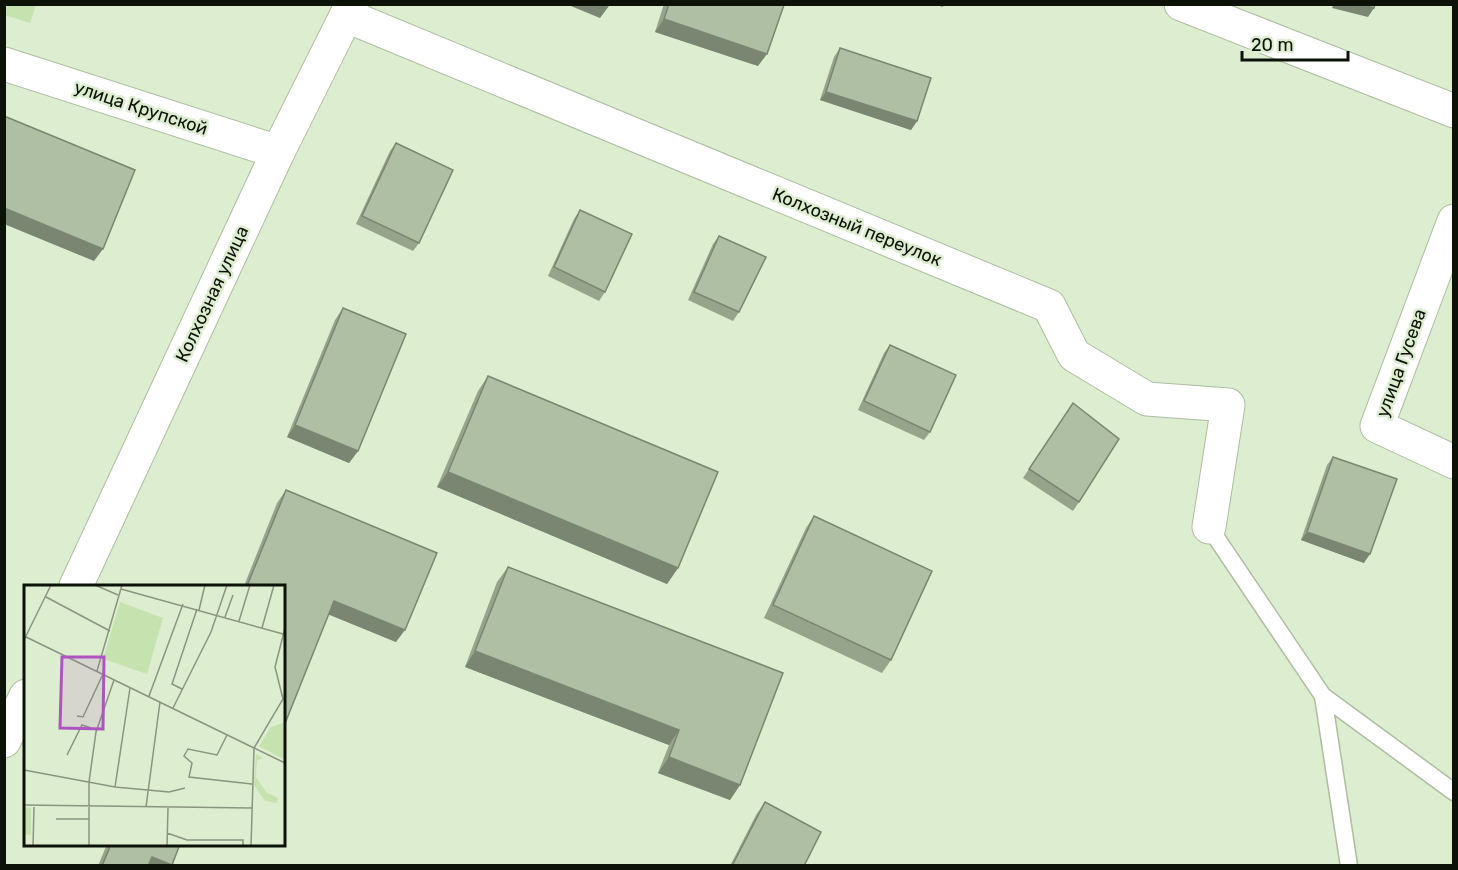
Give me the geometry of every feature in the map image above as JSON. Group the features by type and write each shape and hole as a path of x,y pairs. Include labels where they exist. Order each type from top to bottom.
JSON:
{"street":[{"path":"1181,4 1454,111"},
{"name":"Колхозная улица","path":"76,585 278,152 349,10"},
{"name":"Колхозный переулок","path":"349,10 1049,306 1074,355 1147,399 1228,405 1209,527"},
{"name":"улица Крупской","path":"4,63 278,152"},
{"name":"улица Гусева","path":"1454,221 1377,426 1454,462"},
{"path":"4,741 24,700"}],"lane":[{"path":"1209,527 1323,696 1454,792"},
{"path":"1323,696 1349,866"}],"green space":[{"path":"5,4 36,4 30,23 5,15"}],"building":[{"path":"669,4 784,5 767,54 664,19"},
{"path":"1360,4 1375,4 1374,8"},
{"path":"840,48 931,78 917,121 826,92"},
{"path":"4,116 135,170 103,249 4,208"},
{"path":"396,143 453,170 419,243 362,216"},
{"path":"580,210 632,234 605,292 554,267"},
{"path":"719,236 766,257 739,312 694,292"},
{"path":"343,308 406,334 358,451 295,425"},
{"path":"890,345 956,375 930,432 864,401"},
{"path":"488,376 718,472 678,568 448,472"},
{"path":"1073,403 1119,439 1079,502 1029,469"},
{"path":"1333,457 1397,479 1370,554 1307,532"},
{"path":"286,490 437,553 405,630 334,601 285,724 285,585 247,585"},
{"path":"814,516 932,571 891,660 773,605"},
{"path":"508,567 783,673 740,785 669,757 679,730 475,651"},
{"path":"765,802 821,832 804,866 732,866"},
{"path":"110,846 179,846 172,865 152,857 148,866 102,866"}]}
